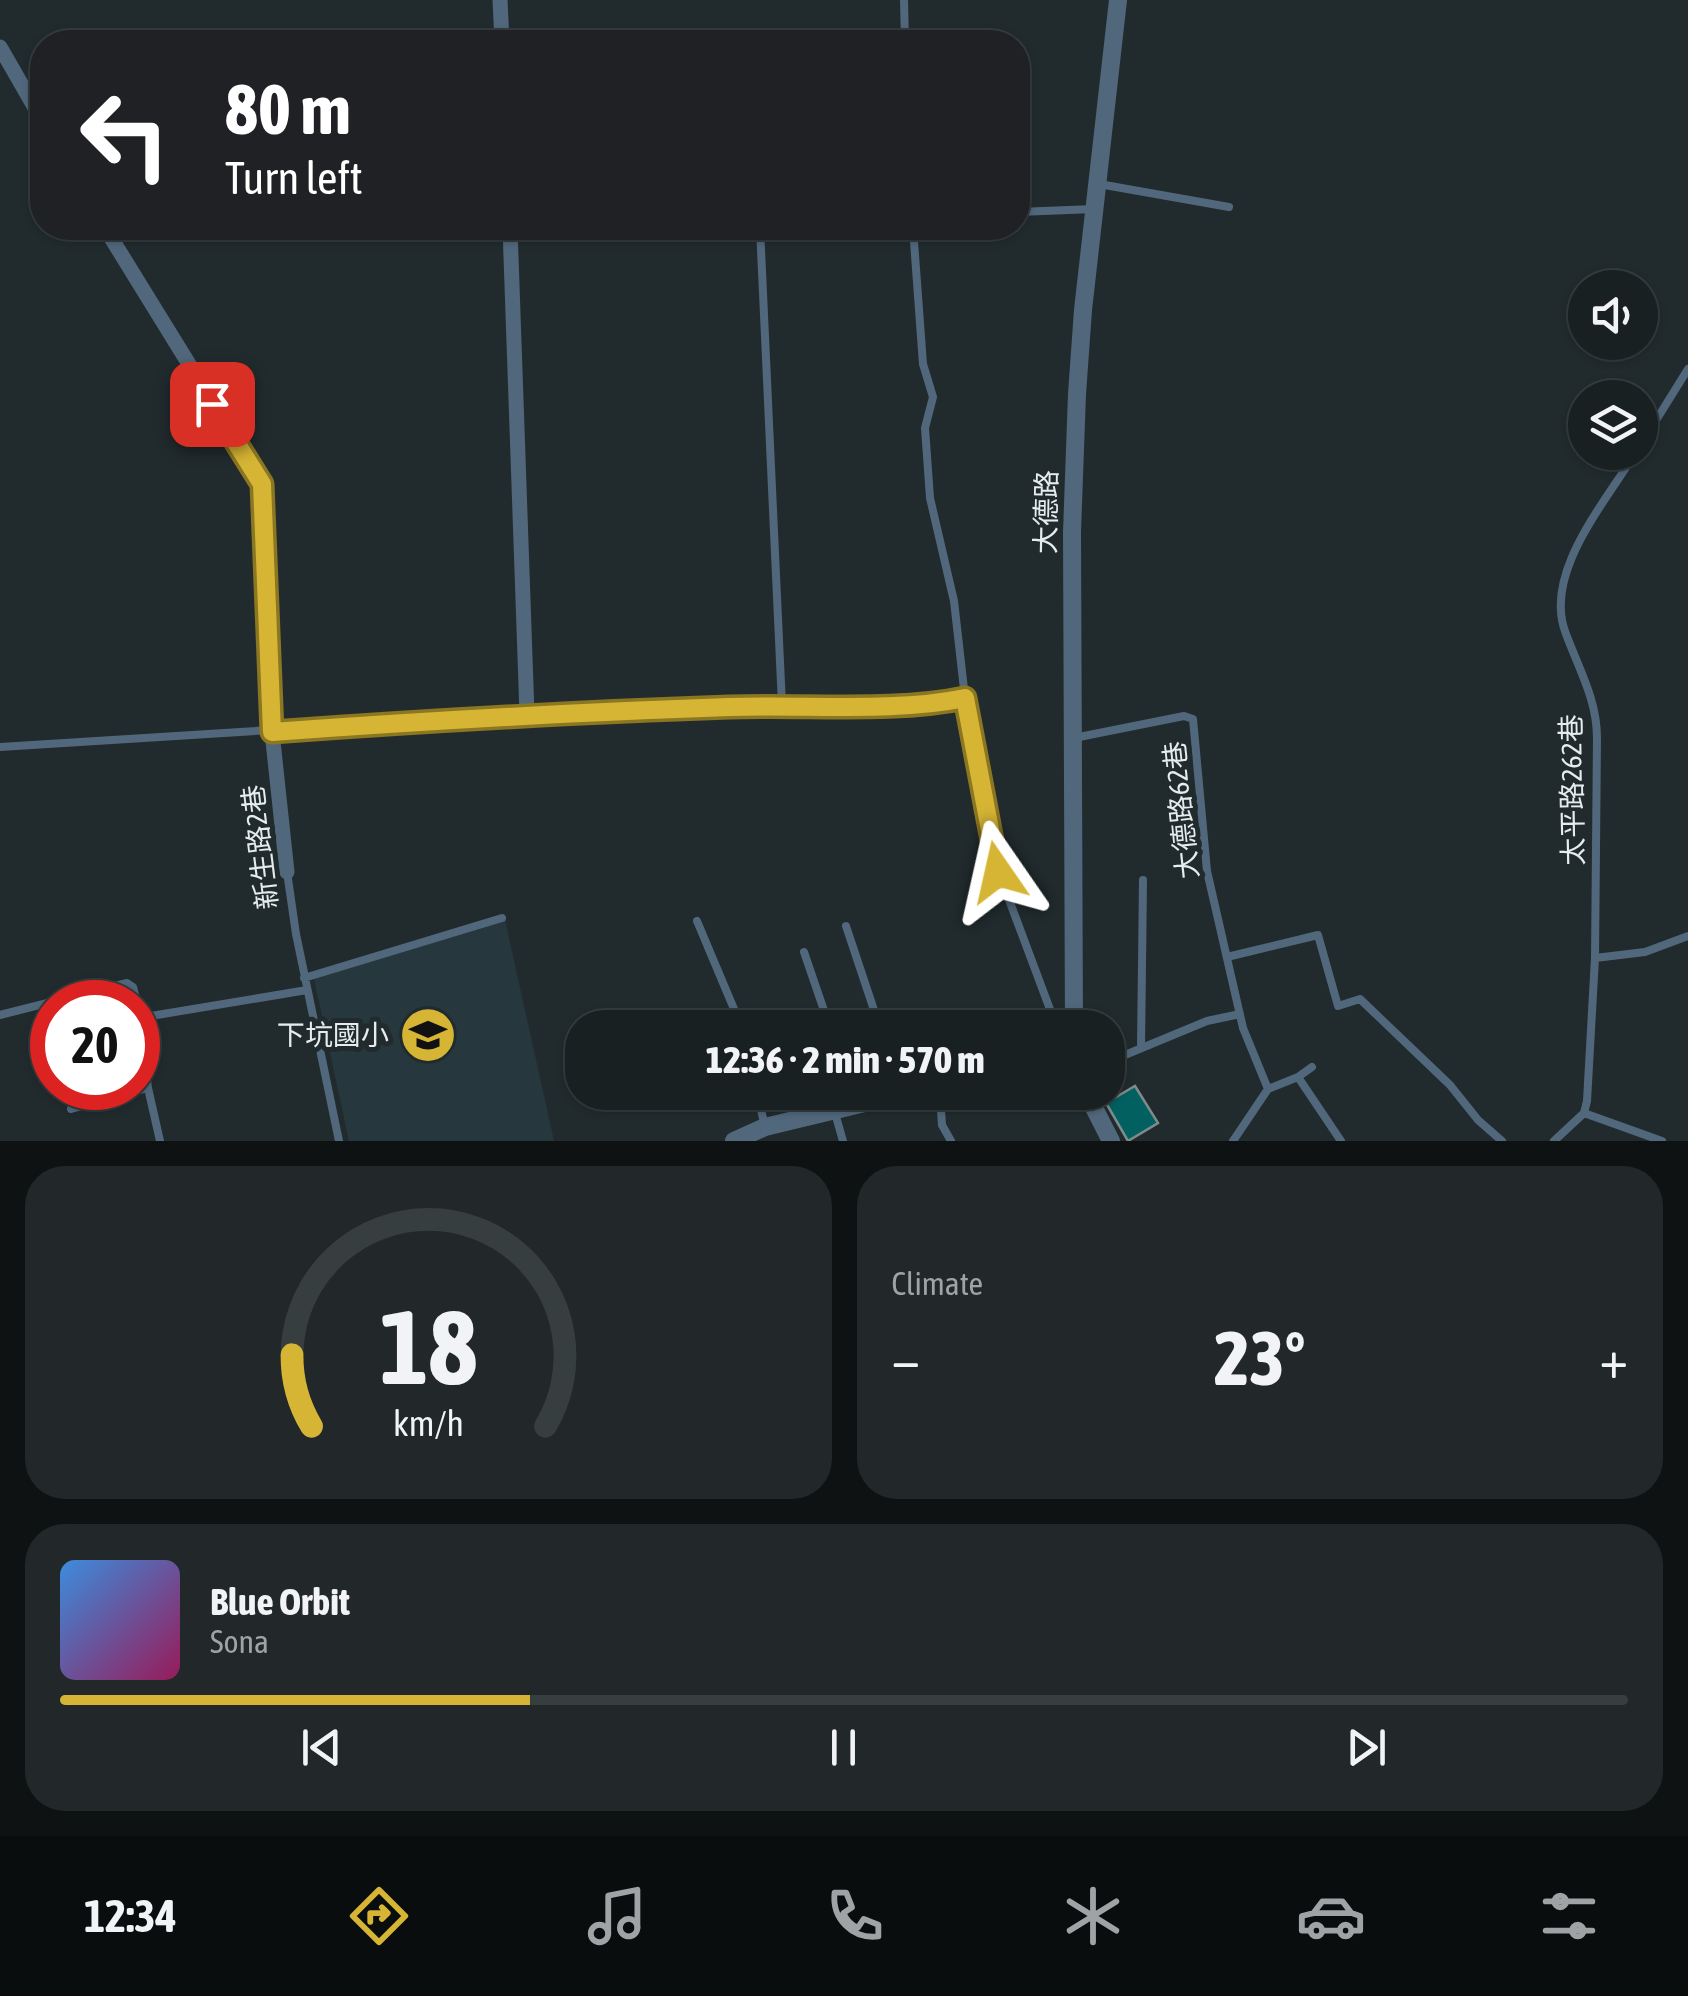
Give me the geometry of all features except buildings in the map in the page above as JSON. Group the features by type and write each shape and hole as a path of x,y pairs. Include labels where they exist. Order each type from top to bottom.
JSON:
{"street":[{"path":"500,0 501,30"},
{"name":"大德路","path":"1074,1010 1072,532 1077,394 1118,0"},
{"path":"0,47 30,99"},
{"name":"新生路2巷","path":"113,240 262,484 272,732 287,872"},
{"path":"510,240 526,714"},
{"path":"734,1141 765,1127 829,1110"},
{"path":"1095,1110 1110,1141"}],"lane":[{"path":"904,0 905,30"},
{"path":"1099,184 1229,207"},
{"path":"1030,212 1094,209"},
{"path":"761,240 782,705"},
{"path":"915,240 923,364 932,398 925,428 930,498 954,601 965,698 998,872 1050,1010"},
{"path":"1658,417 1688,369"},
{"name":"太平路262巷","path":"1584,1113 1595,958 1597,717 1559,616 1559,595 1566,565 1625,470"},
{"path":"0,747 526,714 936,704 965,698"},
{"name":"大德路62巷","path":"1074,738 1184,716 1193,720 1207,871 1228,957"},
{"name":"新生路2巷","path":"287,872 304,978 339,1141"},
{"path":"1141,1048 1143,880"},
{"path":"304,978 502,918"},
{"path":"697,920 734,1010"},
{"path":"846,926 874,1010"},
{"path":"1268,1089 1250,1051 1228,957 1318,935 1338,1006 1360,1000 1450,1085 1478,1120 1502,1141"},
{"path":"1595,958 1645,952 1688,936"},
{"path":"804,952 824,1010"},
{"path":"160,1014 307,990"},
{"path":"0,1014 30,1007"},
{"path":"1125,1055 1207,1022 1240,1014"},
{"path":"1234,1141 1268,1089 1298,1078 1312,1067"},
{"path":"1298,1078 1341,1141"},
{"path":"153,1110 160,1141"},
{"path":"761,1110 765,1127"},
{"path":"833,1110 843,1141"},
{"path":"941,1110 942,1125 951,1141"},
{"path":"1554,1141 1584,1113 1662,1141"}],"shaded area":[{"name":"下坑國小","path":"505,920 554,1141 349,1141 314,979"}],"place":[{"name":"下坑國小","path":"428,1035"}],"route":[{"path":"212,404 262,484 272,732 526,714 936,704 965,698 998,872"}]}
